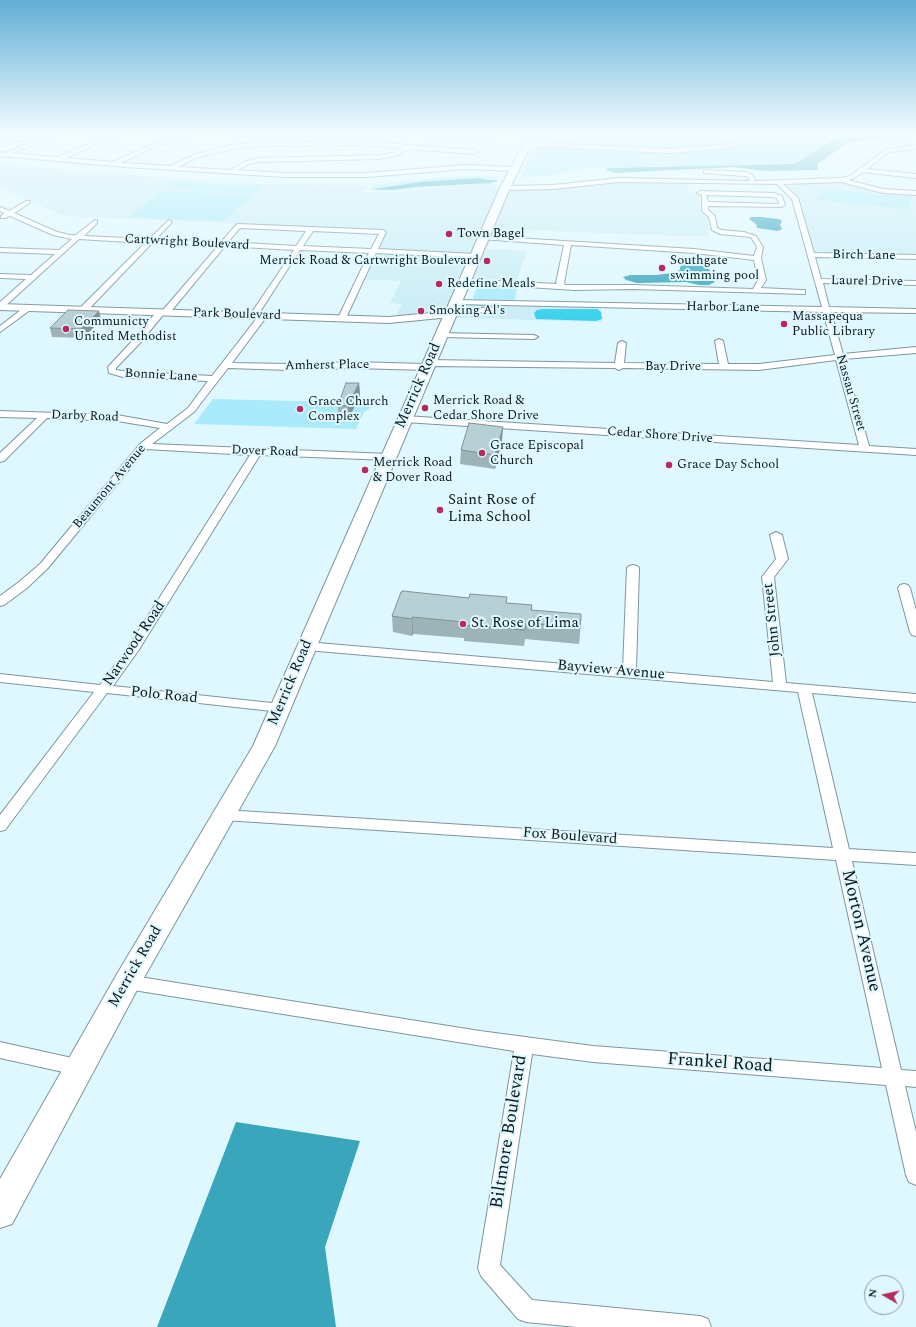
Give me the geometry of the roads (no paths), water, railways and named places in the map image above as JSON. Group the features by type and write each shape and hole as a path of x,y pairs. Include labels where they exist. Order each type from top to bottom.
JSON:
{"main road":[{"name":"Merrick Road","path":"0,1212 127,982 264,746 502,195"},
{"name":"Park Boulevard","path":"0,306 389,320 446,325"}],"street":[{"path":"702,195 704,197 705,211 713,218 714,229 720,232 753,236 760,247 757,258 762,280 757,290"},
{"path":"705,204 782,205 780,197 771,195"},
{"name":"Nassau Street","path":"792,195 795,198 865,448"},
{"path":"0,218 28,202"},
{"name":"Cartwright Boulevard","path":"0,209 55,234 77,238 476,256"},
{"path":"0,306 95,222"},
{"path":"83,310 149,241 170,222"},
{"path":"163,312 238,226 383,232 342,318"},
{"name":"Beaumont Avenue","path":"0,602 23,585 44,566 143,446 191,410 226,365 258,316 310,230"},
{"path":"484,238 694,251 757,258"},
{"path":"563,287 560,283 568,244"},
{"path":"0,250 61,252"},
{"name":"Birch Lane","path":"811,255 916,257"},
{"path":"0,276 32,277"},
{"name":"Laurel Drive","path":"818,281 916,283"},
{"path":"495,283 586,289 643,287 802,292"},
{"path":"633,287 637,306"},
{"path":"643,287 648,306"},
{"name":"Harbor Lane","path":"456,302 916,311"},
{"name":"Harbor Lane","path":"446,325 530,304"},
{"path":"0,330 29,308"},
{"name":"Bonnie Lane","path":"163,312 112,367 112,371 123,374 215,379"},
{"path":"446,325 534,337"},
{"path":"718,341 724,367"},
{"path":"619,367 622,343"},
{"name":"Bay Drive","path":"428,365 759,367 894,351 916,350"},
{"name":"Amherst Place","path":"226,365 290,368 353,364 428,365"},
{"name":"Darby Road","path":"0,414 117,418 169,427"},
{"path":"0,458 44,416"},
{"name":"Cedar Shore Drive","path":"405,419 916,452"},
{"name":"Dover Road","path":"143,446 388,457"},
{"name":"Narwood Road","path":"0,825 104,690 132,651 257,452"},
{"name":"John Street","path":"776,535 782,559 768,577 780,686"},
{"path":"629,673 633,568"},
{"path":"904,588 916,632"},
{"name":"Bayview Avenue","path":"306,646 916,698"},
{"name":"Polo Road","path":"0,678 281,708"},
{"name":"Morton Avenue","path":"804,688 916,1175"},
{"name":"Fox Boulevard","path":"224,815 916,859"},
{"name":"Biltmore Boulevard","path":"127,982 524,1045 489,1268 526,1311 700,1327"},
{"name":"Frankel Road","path":"524,1045 593,1054 916,1079"},
{"path":"0,1050 80,1068"}],"place":[{"name":"Town Bagel","path":"449,234"},
{"name":"Merrick Road & Cartwright Boulevard","path":"487,261"},
{"name":"Southgate swimming pool","path":"662,268"},
{"name":"Redefine Meals","path":"439,284"},
{"name":"Smoking Al's","path":"421,311"},
{"name":"Massapequa Public Library","path":"784,324"},
{"name":"Communicty United Methodist","path":"66,329"},
{"name":"Merrick Road & Cedar Shore Drive","path":"425,408"},
{"name":"Grace Church Complex","path":"300,409"},
{"name":"Grace Episcopal Church","path":"482,453"},
{"name":"Grace Day School","path":"669,465"},
{"name":"Merrick Road & Dover Road","path":"365,470"},
{"name":"Saint Rose of Lima School","path":"440,510"},
{"name":"St. Rose of Lima","path":"463,624"}]}
